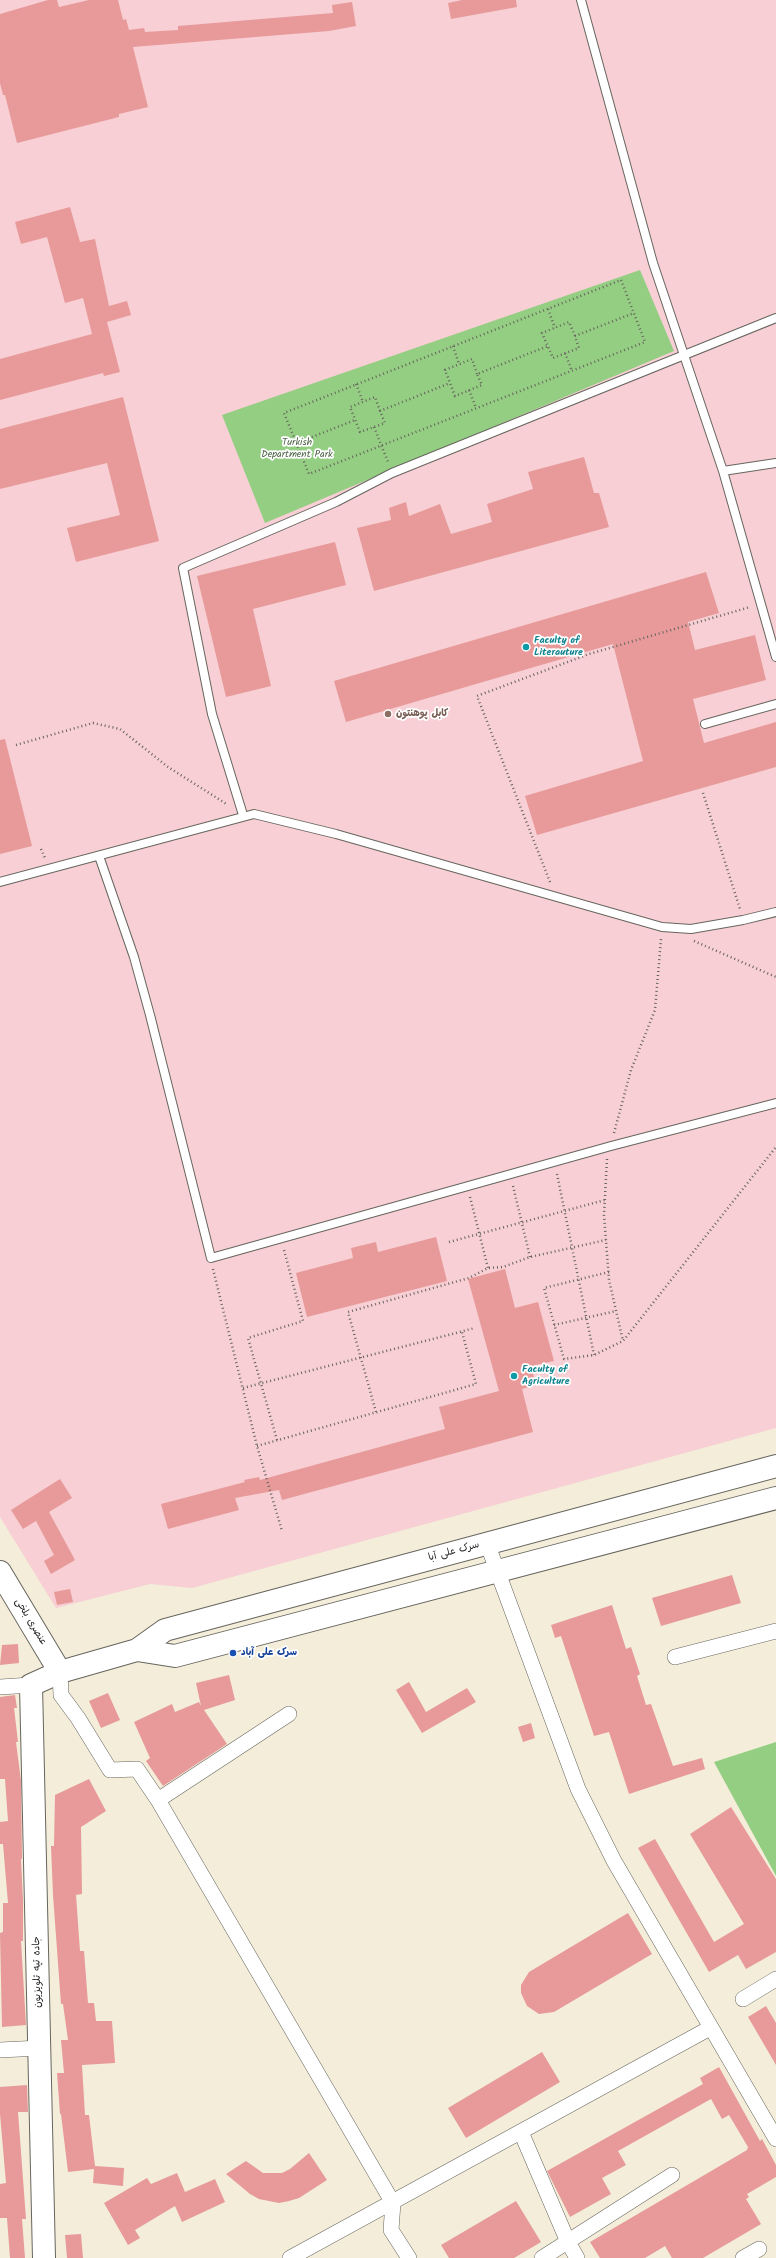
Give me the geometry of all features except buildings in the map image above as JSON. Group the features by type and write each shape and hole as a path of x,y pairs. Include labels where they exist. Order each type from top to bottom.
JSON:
{"street":[{"name":"سرک علی آبا","path":"137,1650 165,1630 776,1466"},
{"path":"0,1687 31,1685 60,1672 137,1650 175,1656 776,1498"},
{"path":"487,1543 578,1789 614,1861 710,2028 776,2138"},
{"name":"عنصری بلخی","path":"0,1572 60,1672"},
{"path":"675,1658 776,1631"},
{"path":"60,1672 61,1695 78,1718 110,1770 137,1769 158,1800 393,2203 391,2230 410,2258"},
{"name":"جاده تپه تلویزیون","path":"31,1685 44,2258"},
{"path":"158,1800 290,1714"},
{"path":"743,1999 776,1979"},
{"path":"290,2258 393,2203 710,2028"},
{"path":"0,2050 40,2048"},
{"path":"521,2132 568,2242 578,2258"},
{"path":"542,2258 672,2175"},
{"path":"743,2258 759,2248"}],"lane":[{"path":"581,0 653,263 723,471 776,657"},
{"path":"243,816 212,714 183,568 336,502 392,473 776,318"},
{"path":"723,471 776,463"},
{"path":"705,724 776,704"},
{"path":"0,882 254,814 336,834 662,927 691,929 743,920 776,912"},
{"path":"99,856 134,957 211,1258 611,1146 776,1103"}],"path":[{"path":"621,280 646,342 309,474 284,412 548,309 621,280"},
{"path":"548,309 555,328"},
{"path":"575,336 634,313"},
{"path":"569,322 580,348 553,358 542,333 555,328 569,322"},
{"path":"453,346 459,364"},
{"path":"478,374 548,346"},
{"path":"566,353 572,370"},
{"path":"472,359 482,385 455,396 445,370 459,364 472,359"},
{"path":"380,411 450,383"},
{"path":"356,384 363,402"},
{"path":"469,390 476,408"},
{"path":"375,397 385,423 360,432 350,407 363,402 375,397"},
{"path":"296,443 355,420"},
{"path":"374,427 392,473"},
{"path":"556,897 477,696 589,654 761,604"},
{"path":"16,745 93,723 120,729 168,767 243,816"},
{"path":"703,793 743,920"},
{"path":"623,1341 608,1272 605,1200 607,1160 631,1070 655,1010 662,927"},
{"path":"691,940 776,977"},
{"path":"608,1272 544,1288 564,1359 594,1355 623,1341 776,1147"},
{"path":"557,1173 594,1355"},
{"path":"513,1185 530,1257"},
{"path":"470,1195 488,1268"},
{"path":"449,1242 605,1200"},
{"path":"376,1412 348,1312 469,1278 488,1268 503,1267 530,1257 572,1249 606,1240"},
{"path":"277,1440 248,1338 303,1321 283,1247"},
{"path":"211,1258 257,1446 282,1530"},
{"path":"554,1325 616,1311"},
{"path":"243,1388 474,1328"},
{"path":"257,1446 476,1384 462,1332"}],"shaded area":[{"name":"کابل پوهنتون","path":"0,0 776,0 776,1428 192,1588 150,1584 56,1608 0,1517"}],"green space":[{"name":"Turkish Department Park","path":"640,270 674,351 265,523 222,415"},
{"path":"776,1742 776,1876 714,1762"}],"place":[{"name":"Faculty of Literauture","path":"526,647"},
{"name":"کابل پوهنتون","path":"388,714"},
{"name":"Faculty of Agriculture","path":"514,1376"},
{"name":"سرک علی آباد","path":"233,1653"}]}
